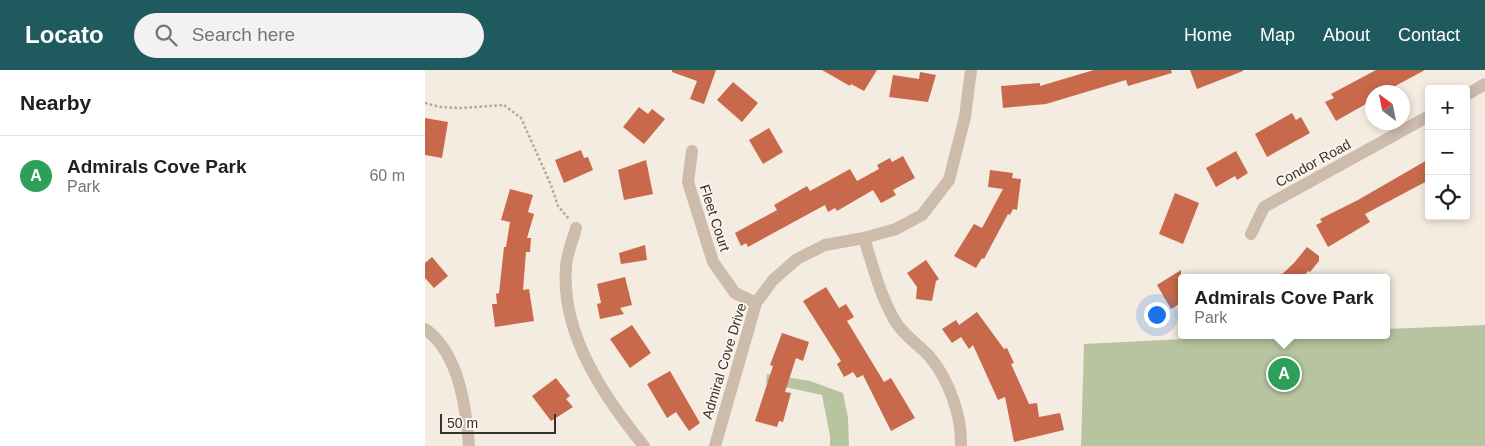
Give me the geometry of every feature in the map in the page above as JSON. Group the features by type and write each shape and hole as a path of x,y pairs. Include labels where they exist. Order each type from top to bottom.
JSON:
{"street":[{"name":"Admiral Cove Drive","path":"715,446 756,304 773,280 797,259 825,245 864,238 896,229 922,215 949,180 965,117 971,70"},
{"path":"1470,93 1485,86"},
{"name":"Condor Road","path":"1251,234 1265,207 1425,118"},
{"name":"Fleet Court","path":"692,151 688,182 713,262 735,292 756,304"},
{"path":"576,228 565,267 567,304 579,344 601,386 644,446"},
{"path":"864,238 882,297 896,323 930,357 946,382 956,410 961,446"},
{"path":"425,329 450,359 462,394 469,446"}],"path":[{"path":"425,103 440,107 461,108 504,106 521,118 558,206 576,228"}],"green space":[{"path":"1485,325 1485,446 1081,446 1084,344 1183,339 1390,339 1390,329"},
{"path":"767,374 810,381 843,393 848,418 849,446 830,446 830,436 822,395 766,383"}],"building":[{"path":"672,70 716,70 704,104 690,99 697,81 672,72"},
{"path":"822,70 877,70 864,91 851,84 850,86"},
{"path":"1094,70 1171,70 1172,73 1128,86 1126,80 1046,104 1003,108 1001,86 1040,83 1040,86"},
{"path":"1190,70 1243,70 1243,71 1197,89"},
{"path":"1376,70 1425,70 1397,85 1365,85 1365,105 1336,121 1325,102 1334,98 1331,94"},
{"path":"920,72 936,75 928,102 889,97 893,75 919,79"},
{"path":"733,82 758,103 742,122 717,100"},
{"path":"639,107 648,114 652,109 665,119 644,144 623,127"},
{"path":"1292,113 1296,120 1301,117 1310,133 1267,157 1255,134"},
{"path":"425,118 448,122 442,158 425,155"},
{"path":"769,128 783,152 763,164 749,140"},
{"path":"581,150 584,158 588,157 593,170 564,183 555,160"},
{"path":"1236,151 1248,173 1237,180 1235,176 1216,187 1206,168"},
{"path":"903,156 915,178 893,190 896,195 881,203 873,190 837,211 835,208 828,212 825,205 748,247 746,243 741,246 735,233 777,210 774,205 807,186 810,191 850,169 857,181 879,169 877,165 890,158 892,162"},
{"path":"646,160 653,194 624,200 618,170"},
{"path":"1425,161 1425,182 1365,214 1370,222 1328,247 1316,225 1322,222 1320,219 1358,200"},
{"path":"990,170 1013,173 1012,178 1021,179 1017,210 1013,209 1010,215 1008,214 984,259 982,258 976,268 954,256 974,224 982,228 1003,189 988,187"},
{"path":"510,189 533,195 528,212 534,214 527,238 531,238 530,252 526,252 523,290 529,289 534,321 495,327 492,304 497,304 496,294 499,293 504,247 506,247 510,222 501,220"},
{"path":"1175,193 1199,203 1183,244 1159,234"},
{"path":"645,245 647,260 621,264 619,253"},
{"path":"1307,247 1319,256 1319,261 1310,272 1308,271 1306,274 1282,274"},
{"path":"432,257 448,276 434,288 425,278 425,263"},
{"path":"926,260 939,279 936,281 932,301 916,299 917,287 907,273"},
{"path":"1181,270 1181,274 1178,274 1178,305 1171,309 1157,285"},
{"path":"625,277 632,305 620,308 624,314 600,319 597,304 601,303 597,284"},
{"path":"826,287 839,308 846,304 854,317 847,321 884,382 891,378 915,418 891,431 863,375 857,378 853,372 844,377 837,364 841,361 803,301"},
{"path":"977,312 1004,349 1007,348 1014,363 1011,364 1029,404 1037,403 1039,417 1060,413 1064,430 1014,442 1005,397 998,400 973,345 969,349 961,337 952,343 942,329 956,320 959,325"},
{"path":"632,325 651,353 630,368 610,339"},
{"path":"782,333 809,342 803,361 796,358 785,392 791,393 783,422 779,421 777,427 755,421 773,366 770,365"},
{"path":"670,371 700,423 689,431 676,412 667,418 647,384"},
{"path":"556,378 570,396 566,399 573,407 551,421 532,396"}],"place":[{"name":"Admirals Cove Park","path":"1284,374"}]}
